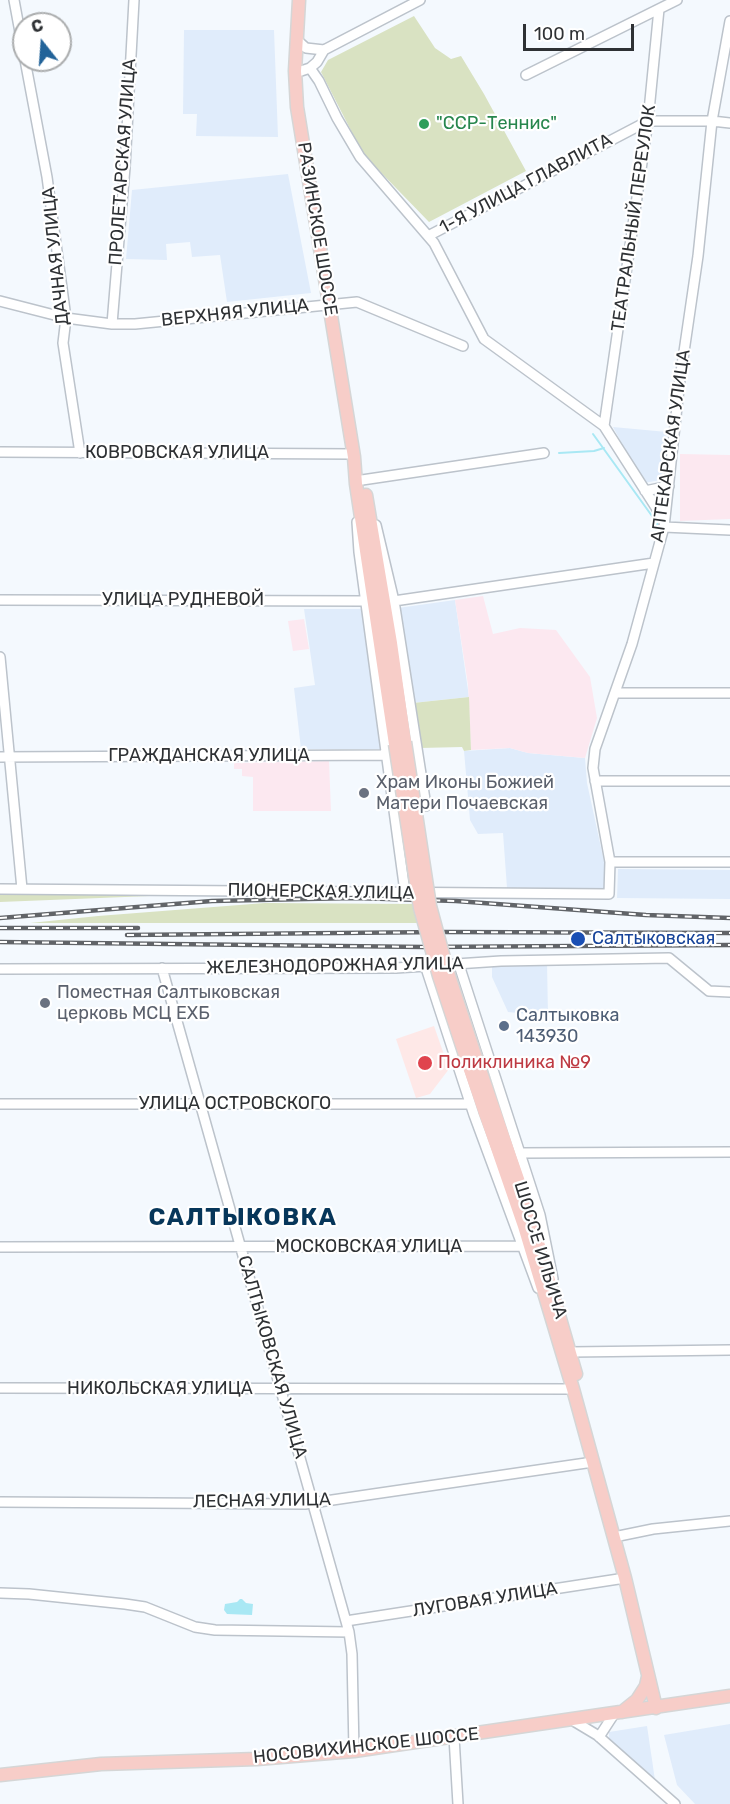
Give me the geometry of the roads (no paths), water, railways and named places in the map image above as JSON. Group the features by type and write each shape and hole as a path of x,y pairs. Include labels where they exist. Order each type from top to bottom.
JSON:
{"main road":[{"name":"РАЗИНСКОЕ ШОССЕ","path":"299,0 295,73 297,107 354,456 391,643 400,743 430,906 472,1059"},
{"name":"РАЗИНСКОЕ ШОССЕ","path":"354,456 362,480 362,497"},
{"name":"ШОССЕ ИЛЬИЧА","path":"472,1059 528,1208 560,1315 560,1335 571,1353 583,1403 589,1445"},
{"name":"ШОССЕ ИЛЬИЧА","path":"472,1059 560,1335 625,1578 656,1708"},
{"path":"617,1713 637,1700 646,1686 648,1673"},
{"name":"НОСОВИХИНСКОЕ ШОССЕ","path":"0,1775 101,1764 257,1759 354,1751 730,1696"}],"street":[{"name":"ПРОЛЕТАРСКАЯ УЛИЦА","path":"112,324 125,167 134,0"},
{"path":"295,73 310,68 317,62 324,50 420,0"},
{"path":"526,75 677,0"},
{"name":"ТЕАТРАЛЬНЫЙ ПЕРЕУЛОК","path":"604,426 648,120 659,9"},
{"name":"АПТЕКАРСКАЯ УЛИЦА","path":"610,862 593,768 595,749 632,644 664,524 680,379 698,256 712,121 730,21"},
{"path":"297,40 306,48 324,50"},
{"path":"310,68 360,157 434,243 484,339 604,426 664,524 730,530"},
{"name":"ДАЧНАЯ УЛИЦА","path":"27,72 48,177 66,318 63,343 80,453"},
{"name":"1-Я УЛИЦА ГЛАВЛИТА","path":"428,236 648,120 730,123"},
{"name":"ВЕРХНЯЯ УЛИЦА","path":"0,301 66,318 112,324 135,324 357,302 463,346"},
{"name":"КОВРОВСКАЯ УЛИЦА","path":"0,452 354,456"},
{"path":"362,480 544,453"},
{"path":"645,491 669,486"},
{"path":"362,497 357,525 359,552 405,892"},
{"path":"362,497 376,523 394,602 426,806 394,806"},
{"path":"394,602 654,563"},
{"name":"УЛИЦА РУДНЕВОЙ","path":"0,600 365,601"},
{"path":"0,657 5,757 22,889"},
{"path":"615,693 730,693"},
{"name":"ГРАЖДАНСКАЯ УЛИЦА","path":"5,757 419,755"},
{"path":"595,781 730,782"},
{"path":"398,838 405,854 416,869 422,892"},
{"path":"610,862 730,862"},
{"name":"ПИОНЕРСКАЯ УЛИЦА","path":"0,889 609,894 610,862"},
{"name":"ЖЕЛЕЗНОДОРОЖНАЯ УЛИЦА","path":"0,969 426,968 501,961 669,958 709,991 730,992"},
{"path":"459,965 521,1153 546,1238 560,1315"},
{"name":"САЛТЫКОВСКАЯ УЛИЦА","path":"162,968 349,1632 352,1654 354,1751"},
{"path":"426,968 470,1104 521,1246 560,1335"},
{"path":"438,1006 441,994 448,988 461,989 469,996"},
{"name":"УЛИЦА ОСТРОВСКОГО","path":"0,1104 470,1104"},
{"path":"521,1153 730,1152"},
{"name":"МОСКОВСКАЯ УЛИЦА","path":"0,1247 521,1246"},
{"path":"571,1353 730,1350"},
{"name":"НИКОЛЬСКАЯ УЛИЦА","path":"0,1388 573,1389"},
{"name":"ЛЕСНАЯ УЛИЦА","path":"0,1502 313,1503 593,1462"},
{"path":"614,1537 653,1528 730,1521"},
{"name":"ЛУГОВАЯ УЛИЦА","path":"346,1621 625,1578"},
{"path":"0,1593 145,1607 195,1627 215,1630 349,1632"},
{"path":"599,1737 617,1713"},
{"path":"572,1720 599,1737 675,1804"},
{"path":"454,1737 458,1804"}],"water":[{"path":"240,1599 253,1604 252,1615 227,1614 224,1610 225,1604 237,1602"}],"waterway":[{"path":"593,434 657,523 656,532"},
{"path":"559,453 594,451 604,448"}],"railway":[{"path":"0,918 212,901 354,898 456,901 646,915 730,918"},
{"path":"0,928 138,928"},
{"path":"127,935 444,932 730,933"},
{"path":"0,942 424,947 730,945"}],"place":[{"name":"\"ССР-Теннис\"","path":"424,124"},
{"name":"Храм Иконы Божией Матери Почаевская","path":"364,793"},
{"name":"Салтыковская","path":"578,939"},
{"name":"Поместная Салтыковская церковь МСЦ ЕХБ","path":"45,1003"},
{"name":"Салтыковка 143930","path":"504,1026"},
{"name":"Поликлиника №9","path":"425,1063"}],"district":[{"name":"САЛТЫКОВКА","path":"243,1218"}]}
